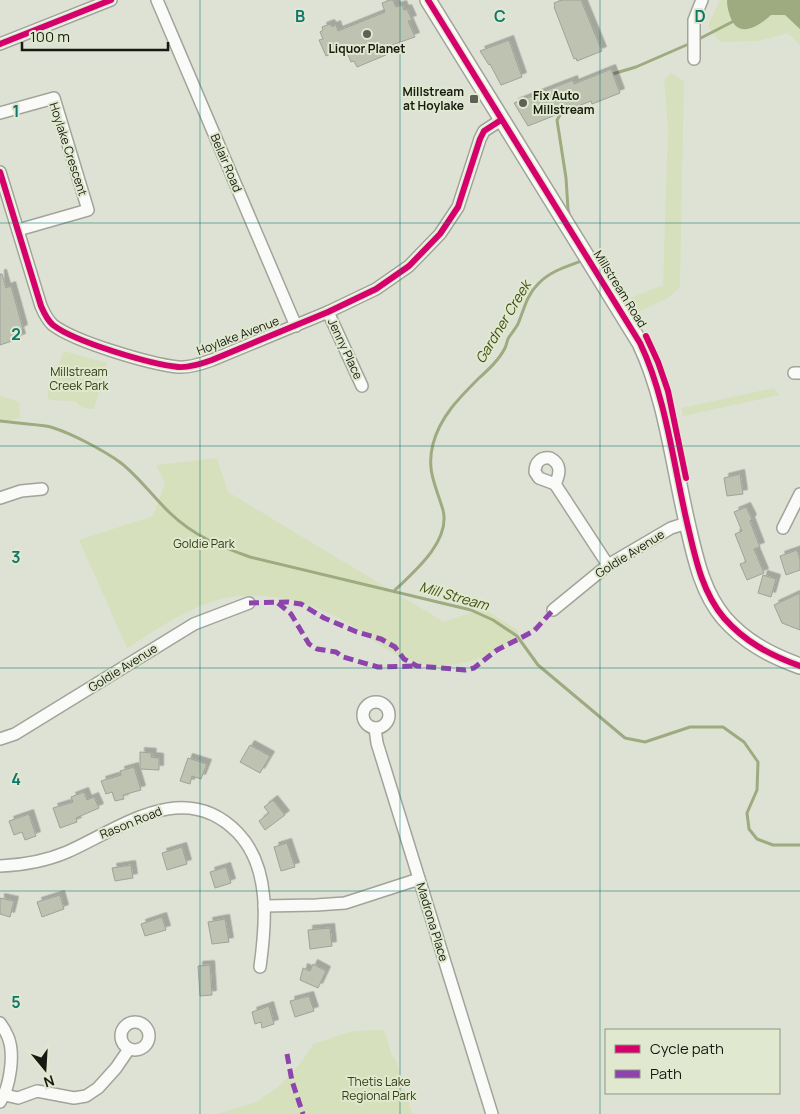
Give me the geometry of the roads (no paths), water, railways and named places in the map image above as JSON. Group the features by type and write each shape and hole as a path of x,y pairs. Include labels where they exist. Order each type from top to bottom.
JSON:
{"main road":[{"name":"Millstream Road","path":"428,0 640,343 649,362 659,392 687,524 703,583 723,617 746,639 773,656 800,666"}],"street":[{"path":"0,44 111,0"},
{"name":"Belair Road","path":"157,0 296,326"},
{"path":"694,59 694,20 702,0"},
{"name":"Hoylake Crescent","path":"0,112 54,98 88,210 18,230"},
{"name":"Hoylake Avenue","path":"0,172 45,316 52,324 66,333 90,343 179,367 212,360 328,312 376,289 409,266 440,234 458,207 480,139 484,131 501,120"},
{"name":"Jenny Place","path":"328,312 362,386"},
{"path":"554,484 608,565"},
{"path":"0,498 21,491 42,489"},
{"path":"783,528 800,494"},
{"name":"Goldie Avenue","path":"553,610 608,565 671,528 687,524"},
{"name":"Goldie Avenue","path":"0,739 15,734 194,624 249,603"},
{"name":"Madrona Place","path":"374,728 418,879 492,1114"},
{"name":"Rason Road","path":"0,866 23,864 50,858 150,813 165,809 188,808 200,810 221,819 242,838 254,855 259,871 264,906 265,931 260,967"},
{"path":"264,906 346,903 418,879"},
{"path":"0,1023 9,1038 12,1063 2,1098 18,1098 37,1091 74,1098 86,1096 104,1082 129,1049"}],"waterway":[{"name":"Gardner Creek","path":"697,40 732,22"},
{"name":"Gardner Creek","path":"609,75 636,67 691,43"},
{"name":"Gardner Creek","path":"563,110 557,120 570,218"},
{"name":"Gardner Creek","path":"394,591 429,555 442,533 444,522 443,510 431,470 431,453 440,425 457,401 500,357 534,289 543,279 554,272 584,260"},
{"name":"Mill Stream","path":"0,421 54,428 96,447 128,469 164,507 188,528 207,540 228,549 250,557 471,610 493,620 517,636 538,665 625,738 645,742 690,727 723,727 744,742 758,762 757,790 747,813 749,829 757,839 773,845 800,845"}],"place":[{"name":"Liquor Planet","path":"367,34"},
{"name":"Millstream at Hoylake","path":"474,99"},
{"name":"Fix Auto Millstream","path":"523,103"}],"park label":[{"name":"Millstream Creek Park","path":"79,379"},
{"name":"Goldie Park","path":"204,544"},
{"name":"Thetis Lake Regional Park","path":"379,1089"}]}
